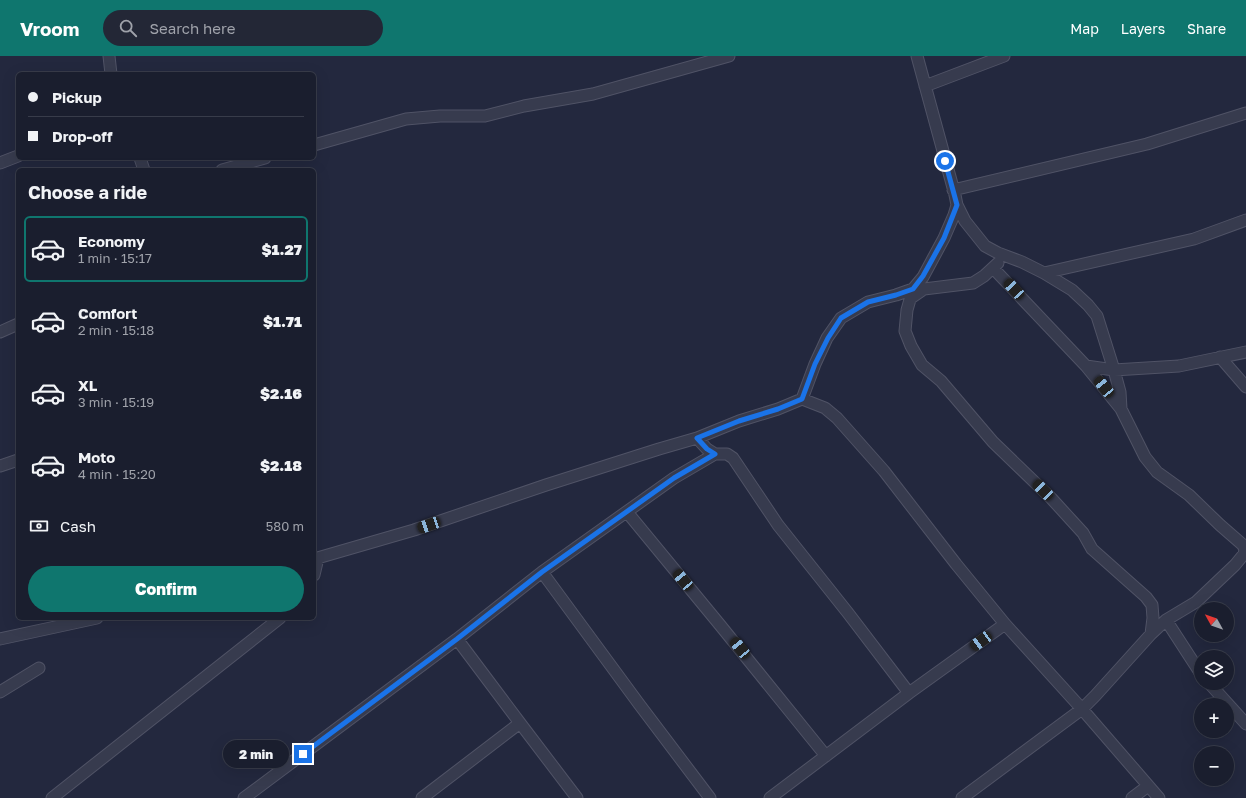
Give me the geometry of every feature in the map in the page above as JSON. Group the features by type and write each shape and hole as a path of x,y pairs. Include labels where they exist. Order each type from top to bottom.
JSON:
{"street":[{"path":"109,56 111,72"},
{"path":"316,143 406,119 440,116 485,116 524,106 593,94 729,56"},
{"path":"917,56 957,205 965,221 985,246 1044,273 1072,290 1096,316 1120,392 1121,409"},
{"path":"925,86 1004,56"},
{"path":"953,190 1148,144 1246,113"},
{"path":"0,163 16,157"},
{"path":"229,168 258,160"},
{"path":"957,205 944,238 912,294 907,310 905,331 911,346 922,365 941,381 993,442 1051,498 1083,533 1092,549 1146,597 1152,605 1153,618 1151,634"},
{"path":"1044,273 1194,239 1246,220"},
{"path":"802,399 815,364 828,338 841,318 868,302 896,295 912,294 924,289 973,283 993,268 1004,255"},
{"path":"962,798 1082,709 1151,634 1166,620 1196,602 1245,555 1244,545 1220,525 1189,495 1157,472 1145,457 1121,409 1086,366 993,268"},
{"path":"0,332 16,325"},
{"path":"1086,366 1114,370 1179,366 1246,352"},
{"path":"1220,357 1246,387"},
{"path":"316,558 414,530 546,485 697,438 739,421 778,409 802,399 826,408 837,418 884,471 956,564 1005,624 1082,709 1159,798"},
{"path":"697,438 707,449 715,454"},
{"path":"244,798 457,639 542,572 674,478 715,454 727,454 732,458 778,525 909,693"},
{"path":"0,466 16,461"},
{"path":"627,512 826,756"},
{"path":"542,572 710,798"},
{"path":"0,640 88,620"},
{"path":"52,798 277,620"},
{"path":"1166,620 1194,663"},
{"path":"770,798 909,693 1005,624"},
{"path":"457,639 577,798"},
{"path":"0,692 39,668"},
{"path":"1215,690 1246,724"},
{"path":"422,798 520,723"},
{"path":"1132,798 1148,786"}],"route":[{"path":"303,754 457,639 542,572 674,478 715,454 707,449 697,438 739,421 778,409 802,399 815,364 828,338 841,318 868,302 913,289 923,276 944,238 957,205 945,161"}]}
